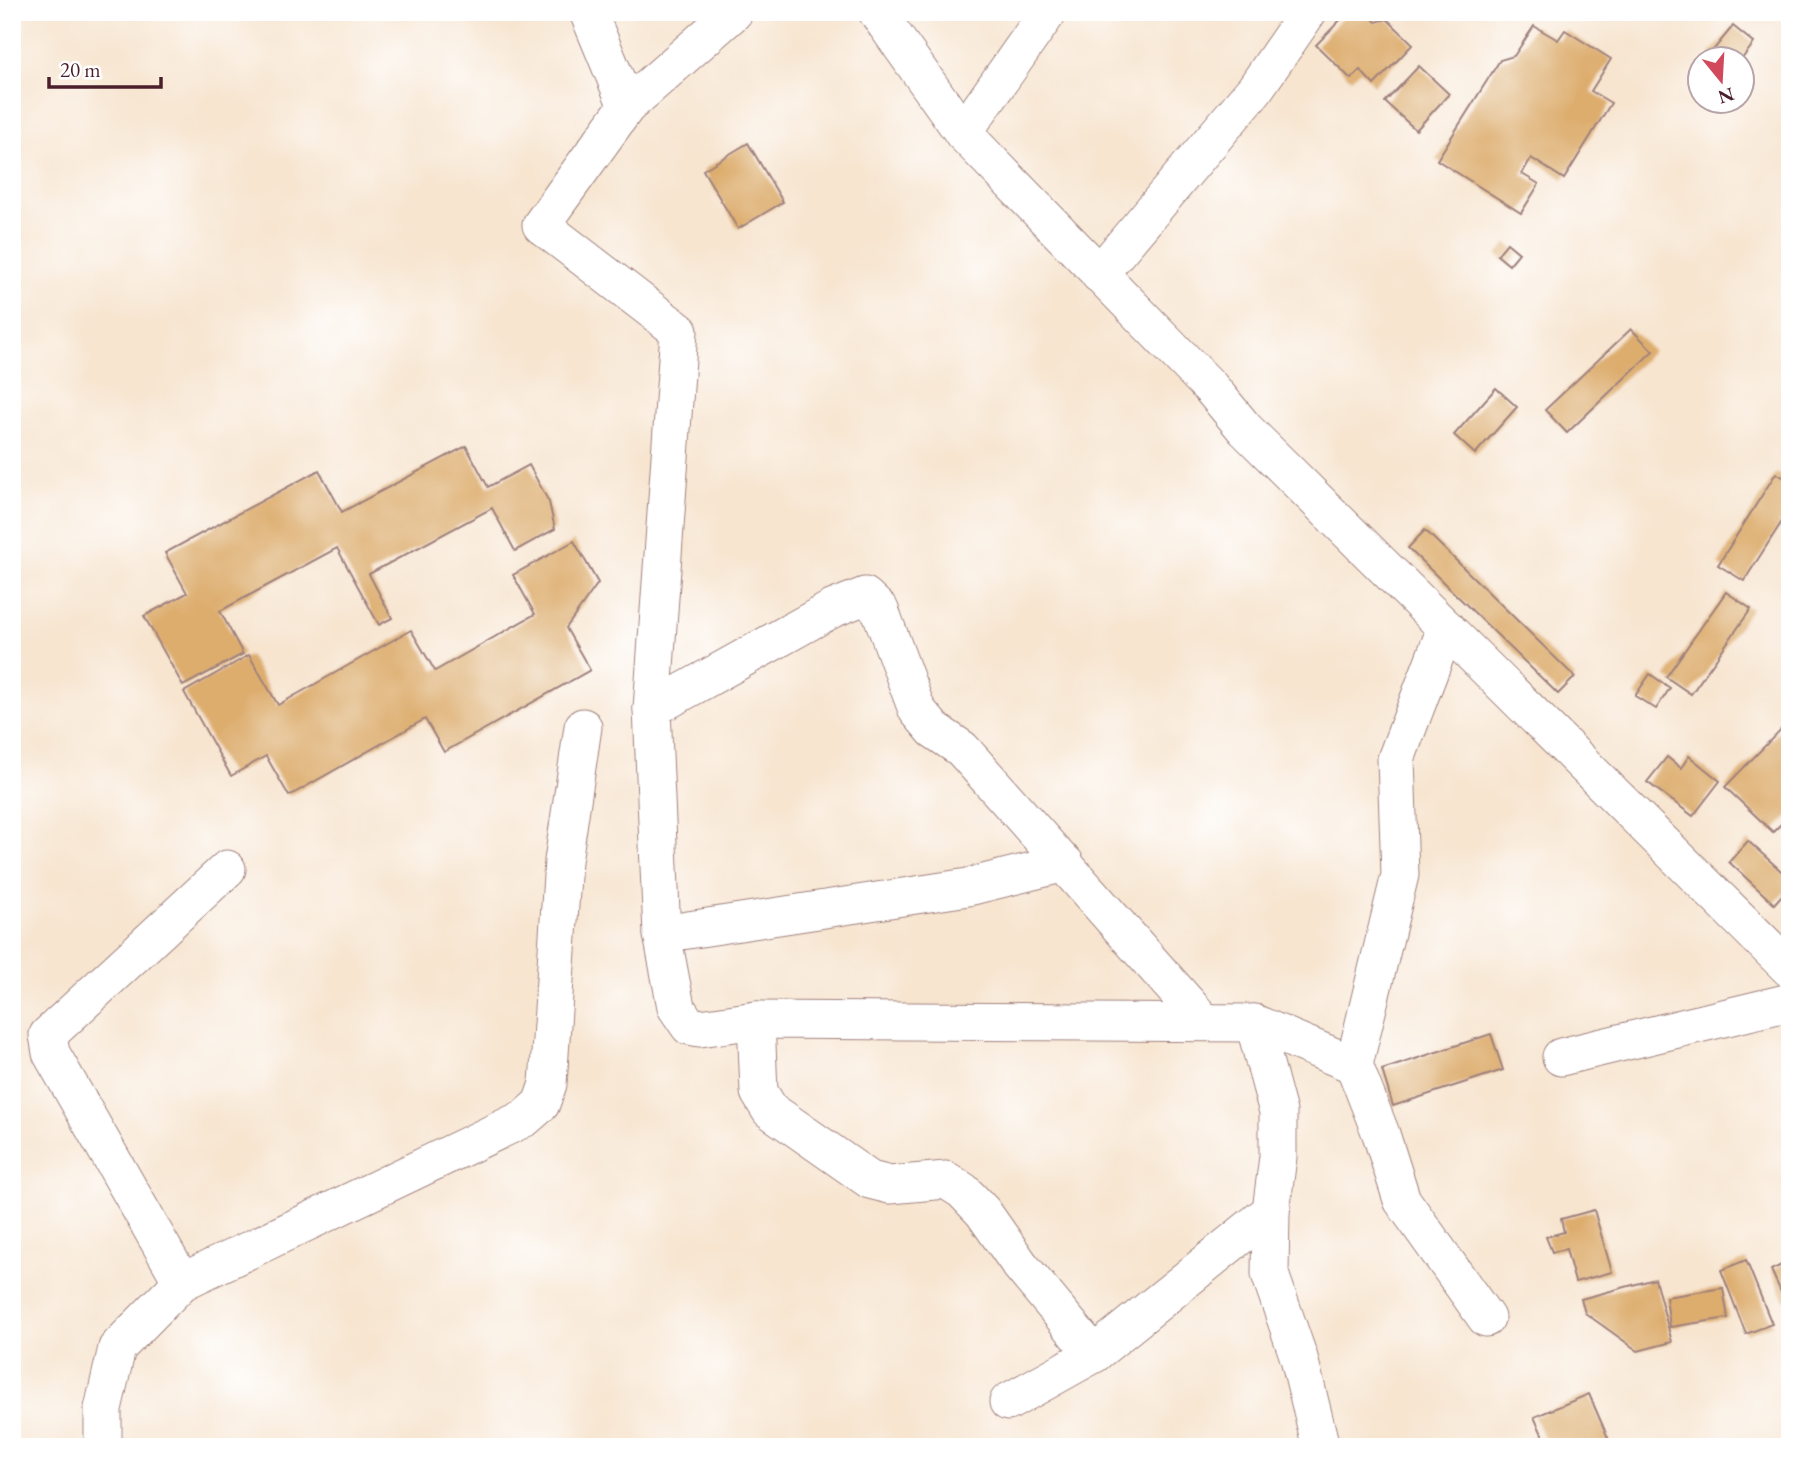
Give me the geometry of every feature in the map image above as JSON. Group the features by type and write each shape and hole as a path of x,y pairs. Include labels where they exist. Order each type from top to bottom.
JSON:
{"street":[{"path":"588,12 627,106"},
{"path":"734,12 627,106 541,225 679,331 652,709 662,934 676,1007 689,1026 700,1028 756,1020 1254,1023 1354,1065"},
{"path":"877,12 963,133 1212,388 1245,429 1790,969"},
{"path":"963,133 1048,12"},
{"path":"1099,274 1255,89 1308,12"},
{"path":"652,709 832,609 865,596 880,610 917,710 934,730 962,749 1204,1022"},
{"path":"1446,628 1396,759 1400,875 1354,1065 1381,1134 1402,1200 1486,1318"},
{"path":"103,1447 103,1409 117,1348 182,1282 525,1118 541,1104 548,1084 563,861 583,727"},
{"path":"662,934 968,887 1065,863"},
{"path":"182,1282 51,1053 48,1035 226,869"},
{"path":"1561,1057 1790,1002"},
{"path":"756,1020 759,1092 769,1110 870,1180 890,1185 946,1180 963,1191 983,1212 1020,1265 1094,1354"},
{"path":"1254,1023 1278,1112 1278,1157 1271,1210 1270,1273 1299,1358 1321,1447"},
{"path":"1009,1402 1094,1354 1271,1210"}],"building":[{"path":"1348,12 1366,12 1376,22 1387,19 1413,44 1374,85 1360,70 1351,79 1316,45"},
{"path":"1534,26 1558,40 1565,30 1611,59 1591,91 1611,103 1564,179 1531,158 1522,174 1539,184 1521,213 1437,160 1500,60 1514,56"},
{"path":"1733,26 1754,43 1752,46 1717,46"},
{"path":"1419,66 1449,94 1416,130 1385,102"},
{"path":"748,143 783,202 738,229 703,170"},
{"path":"1507,243 1519,253 1509,265 1497,255"},
{"path":"1631,329 1653,351 1567,433 1545,410"},
{"path":"1496,388 1517,407 1475,454 1454,435"},
{"path":"466,446 488,487 529,465 549,502 555,529 515,551 492,508 369,574 392,618 379,625 337,548 220,611 243,654 183,686 144,616 187,593 165,553 319,470 342,512"},
{"path":"1776,473 1790,481 1790,509 1744,581 1718,565"},
{"path":"1425,530 1575,677 1558,694 1408,548"},
{"path":"574,541 598,583 566,628 590,670 444,752 425,719 289,796 266,756 231,776 184,692 249,655 278,705 411,630 435,671 535,614 513,575"},
{"path":"1726,592 1751,609 1691,694 1666,677"},
{"path":"1650,674 1670,688 1656,709 1635,696"},
{"path":"1790,720 1790,815 1773,832 1725,787"},
{"path":"1689,756 1720,781 1693,816 1647,782 1667,757 1681,768"},
{"path":"1748,841 1790,879 1790,886 1774,904 1729,862"},
{"path":"1491,1034 1503,1070 1393,1106 1382,1070"},
{"path":"1594,1210 1612,1272 1575,1282 1566,1249 1552,1252 1546,1237 1564,1232 1561,1219"},
{"path":"1746,1260 1772,1324 1746,1334 1721,1270"},
{"path":"1790,1261 1790,1299 1785,1301 1771,1270"},
{"path":"1655,1279 1672,1342 1638,1351 1585,1313 1581,1299"},
{"path":"1723,1288 1728,1318 1670,1327 1666,1297"},
{"path":"1589,1394 1612,1447 1583,1447 1581,1441 1569,1447 1548,1447 1534,1417"}]}
